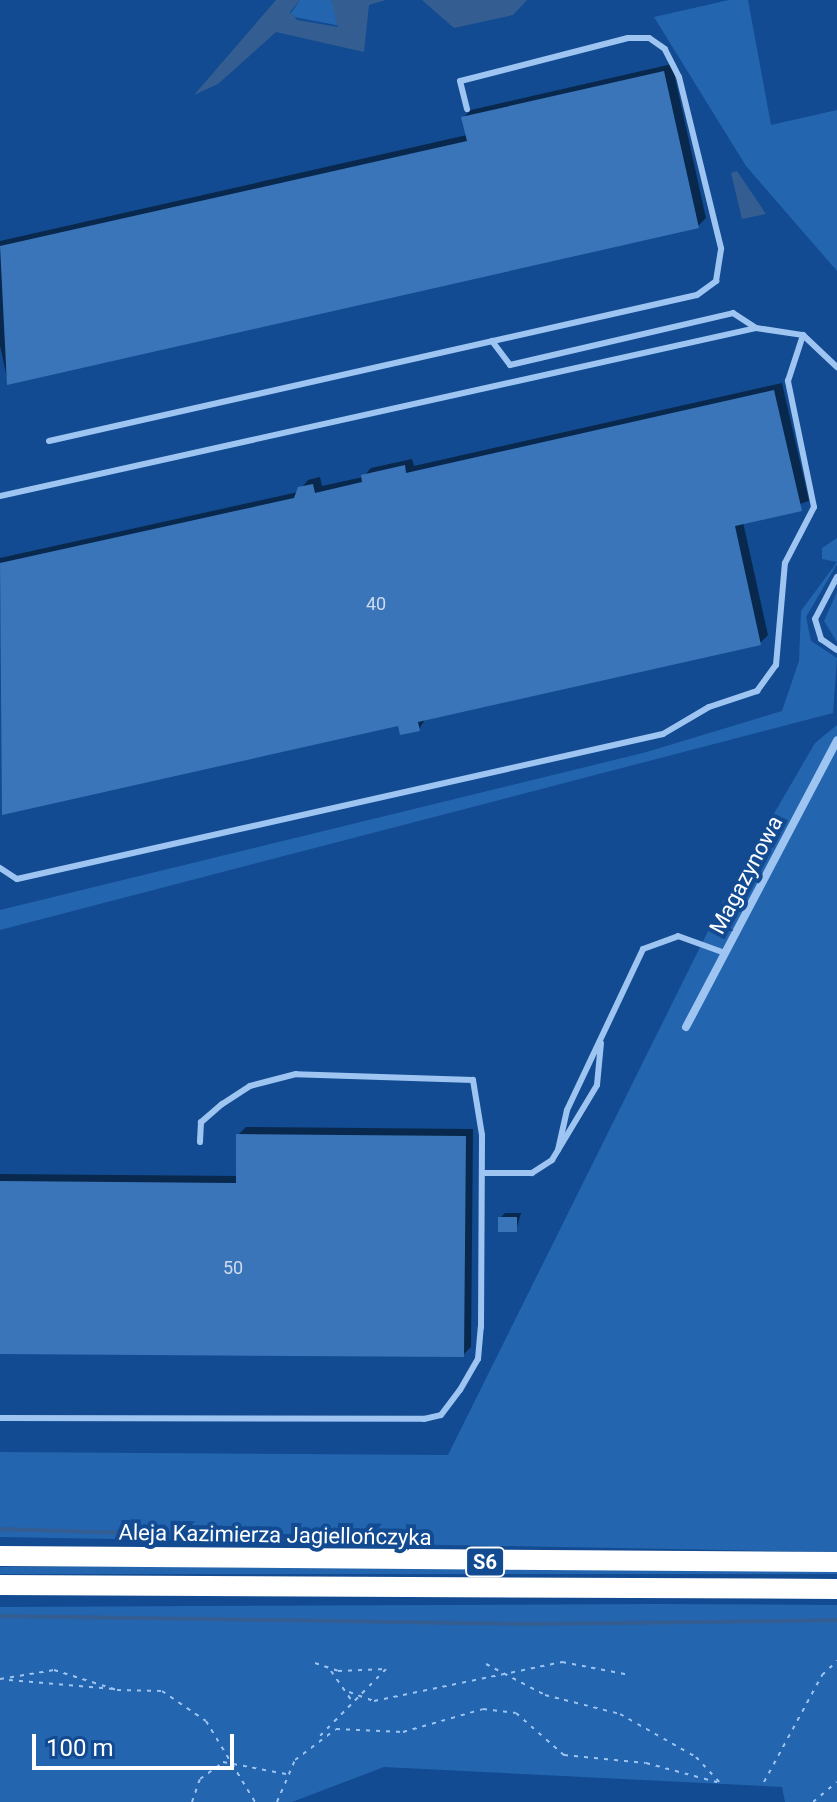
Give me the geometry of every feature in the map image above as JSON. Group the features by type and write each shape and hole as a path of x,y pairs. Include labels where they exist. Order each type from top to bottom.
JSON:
{"highway":[{"name":"Aleja Kazimierza Jagiellończyka","path":"0,1556 837,1562"},
{"name":"S6","path":"0,1585 837,1589"}],"street":[{"name":"Magazynowa","path":"686,1027 837,740"}],"lane":[{"path":"49,441 697,295 716,281 721,248 679,77 665,49 649,38 460,81 467,109"},
{"path":"492,341 510,365 733,313 756,328"},
{"path":"0,496 756,328 803,335 837,366"},
{"path":"0,868 17,879 663,734 757,691 776,665 785,563 814,507 788,381 803,335"},
{"path":"837,577 815,619 821,639 837,650"},
{"path":"558,1150 567,1110 647,946 686,937 725,953"},
{"path":"482,1173 532,1173 558,1150 597,1085 602,1036"},
{"path":"0,1418 435,1418 470,1376 480,1349 482,1173 477,1089 465,1077 348,1071 258,1083 201,1122 200,1142"}],"path":[{"path":"764,1782 822,1675 837,1661"},
{"path":"315,1663 330,1670 357,1697 388,1699 562,1662 630,1675"},
{"path":"314,1741 336,1729 403,1732 503,1710 516,1713 564,1755 646,1763 720,1783 696,1757 631,1719 600,1704 545,1695 486,1664"},
{"path":"277,1802 287,1774 314,1741 386,1669 330,1670"},
{"path":"7,1680 54,1670 117,1690"},
{"path":"0,1679 162,1691 191,1705 255,1802"},
{"path":"349,1692 352,1702"},
{"path":"192,1802 210,1768 230,1764 287,1774"},
{"path":"813,1802 837,1782"}],"shaded area":[{"path":"276,0 300,0 290,12 297,20 338,27 331,0 386,0 369,5 364,52 276,32 218,84 194,95"},
{"path":"300,0 331,0 341,26 289,16"},
{"path":"422,0 527,0 513,15 454,28"},
{"path":"729,0 748,0 771,125 837,110 837,271 746,166 654,17"},
{"path":"737,171 766,214 742,219 731,173"},
{"path":"837,538 837,562 822,559 822,548"},
{"path":"837,562 806,617 811,641 837,658 833,713 0,930 0,910 643,753 782,711 799,661 801,611"},
{"path":"837,592 837,642 824,621"},
{"path":"837,725 837,1552 0,1537 0,1452 448,1455 721,905 815,743"},
{"path":"0,1567 837,1567 837,1574 0,1574"},
{"path":"837,1605 837,1802 785,1802 782,1787 384,1767 292,1802 0,1802 0,1607"}],"building":[{"path":"664,71 699,228 7,385 0,246 467,141 461,117"},
{"path":"774,390 802,511 735,526 761,645 418,722 420,731 400,735 398,726 2,815 0,563 294,498 298,487 313,484 315,493 362,482 361,475 405,465 406,473"},
{"path":"236,1134 466,1136 464,1357 0,1354 0,1181 236,1183"},
{"path":"498,1217 517,1217 517,1232 498,1232"}],"waterway":[{"path":"0,1529 418,1542"},
{"path":"0,1616 531,1624 837,1620"}]}
